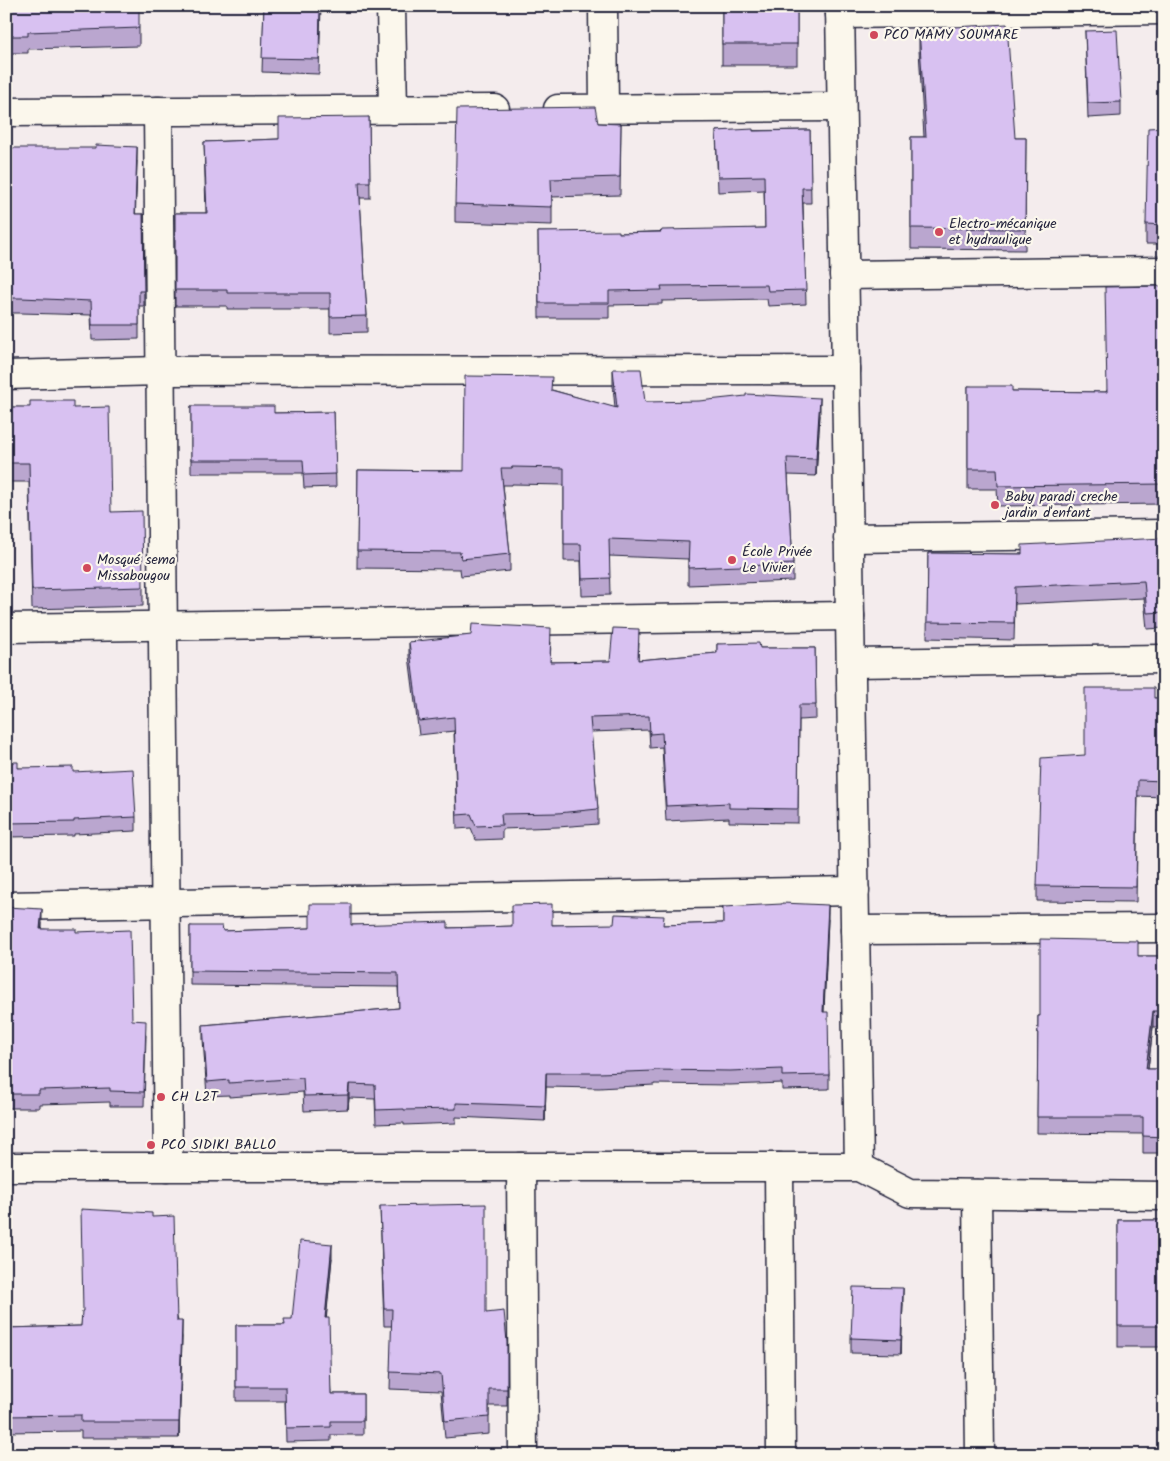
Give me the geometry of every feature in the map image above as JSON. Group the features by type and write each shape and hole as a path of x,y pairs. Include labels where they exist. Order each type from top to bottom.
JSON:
{"street":[{"path":"391,6 393,110"},
{"path":"603,6 604,108"},
{"path":"859,1167 840,10 1164,10"},
{"path":"6,112 842,107"},
{"path":"158,111 168,1168"},
{"path":"844,275 1164,271"},
{"path":"6,375 160,371 846,370"},
{"path":"848,538 1164,534"},
{"path":"6,628 850,616"},
{"path":"851,663 1164,659"},
{"path":"6,906 854,891"},
{"path":"855,930 1164,928"},
{"path":"521,1167 522,1455"},
{"path":"779,1167 781,1455"},
{"path":"6,1168 859,1167 910,1194 1164,1196"},
{"path":"977,1194 980,1455"}],"building":[{"path":"6,6 139,6 139,28 28,32 28,36 6,36"},
{"path":"264,6 320,6 319,59 262,58"},
{"path":"722,6 797,6 797,44 722,44"},
{"path":"1007,24 1015,138 1026,138 1025,229 911,228 911,137 926,137 919,29"},
{"path":"1117,30 1121,102 1088,103 1085,31"},
{"path":"595,107 598,123 621,124 620,177 551,179 552,207 455,204 457,109"},
{"path":"369,117 370,182 359,182 367,316 330,317 330,293 227,293 227,290 175,290 175,213 207,213 204,142 279,139 279,118"},
{"path":"1164,127 1164,225 1146,224 1148,128"},
{"path":"753,129 753,131 810,130 811,188 802,188 806,290 768,291 767,285 661,286 662,290 609,291 609,303 539,303 538,232 619,231 619,233 661,232 662,230 765,228 764,176 718,177 716,131"},
{"path":"96,145 137,147 135,214 143,214 144,291 139,291 139,325 92,325 91,301 6,298 6,148 96,148"},
{"path":"1164,286 1164,484 998,486 997,469 968,469 968,386 1012,386 1012,391 1107,392 1105,287"},
{"path":"613,369 641,369 645,402 699,401 746,396 746,394 820,398 816,459 787,458 793,564 688,568 689,542 609,539 610,578 582,579 581,544 564,544 564,468 501,468 510,554 461,559 460,552 357,551 358,470 464,471 465,376 552,377 551,390 617,408"},
{"path":"30,401 73,401 73,408 109,407 111,512 142,511 143,587 32,590 29,463 6,463 6,407 30,407"},
{"path":"191,406 274,406 274,413 334,412 336,474 304,475 303,460 191,460"},
{"path":"1164,538 1164,612 1147,613 1144,581 1015,587 1014,623 927,622 928,553 1022,554 1022,545"},
{"path":"472,624 551,628 550,662 610,661 613,628 639,629 638,660 717,653 717,644 759,643 760,648 815,648 816,705 799,705 798,809 729,808 729,803 666,806 662,733 650,734 649,716 590,718 598,809 558,813 501,814 502,825 476,826 471,814 457,815 454,717 419,721 409,642 471,635"},
{"path":"1085,688 1154,688 1154,698 1164,698 1164,781 1138,780 1136,887 1037,886 1041,758 1085,755"},
{"path":"6,762 18,762 18,768 73,767 73,772 133,769 136,817 74,820 74,822 6,823"},
{"path":"782,903 828,905 823,1012 828,1012 829,1075 782,1076 782,1069 546,1073 545,1106 456,1103 456,1109 404,1110 376,1110 375,1085 349,1084 348,1095 304,1096 303,1078 229,1083 229,1080 207,1082 203,1025 399,1008 398,973 190,971 190,926 222,926 223,931 310,928 310,904 351,904 351,925 448,922 448,928 512,926 512,905 552,904 552,925 614,924 615,914 664,916 663,925 723,923 723,907"},
{"path":"6,907 42,909 40,929 76,929 76,932 130,930 132,1020 146,1021 144,1092 110,1091 110,1088 39,1090 39,1094 6,1094"},
{"path":"1040,939 1138,941 1138,956 1164,956 1164,1011 1153,1011 1146,1069 1164,1069 1164,1137 1143,1136 1143,1117 1037,1117"},
{"path":"486,1204 486,1313 504,1311 507,1342 507,1389 489,1389 489,1417 445,1421 441,1374 390,1372 392,1309 384,1309 380,1206"},
{"path":"81,1209 152,1213 152,1217 174,1216 177,1321 182,1321 179,1422 81,1422 81,1415 6,1416 6,1328 81,1326 83,1311"},
{"path":"1118,1220 1164,1220 1164,1326 1118,1326"},
{"path":"300,1241 332,1244 325,1318 329,1318 331,1394 363,1394 363,1421 331,1421 331,1427 286,1428 285,1387 236,1387 236,1325 285,1325 284,1319 292,1319"},
{"path":"853,1287 903,1288 901,1340 851,1338"}],"place":[{"name":"PCO MAMY SOUMARE","path":"874,35"},
{"name":"Electro-mécanique et hydraulique","path":"939,232"},
{"name":"Baby paradi creche jardin d'enfant","path":"995,505"},
{"name":"École Privée Le Vivier","path":"732,560"},
{"name":"Mosqué sema Missabougou","path":"87,568"},
{"name":"CH L2T","path":"161,1097"},
{"name":"PCO SIDIKI BALLO","path":"151,1145"}]}
